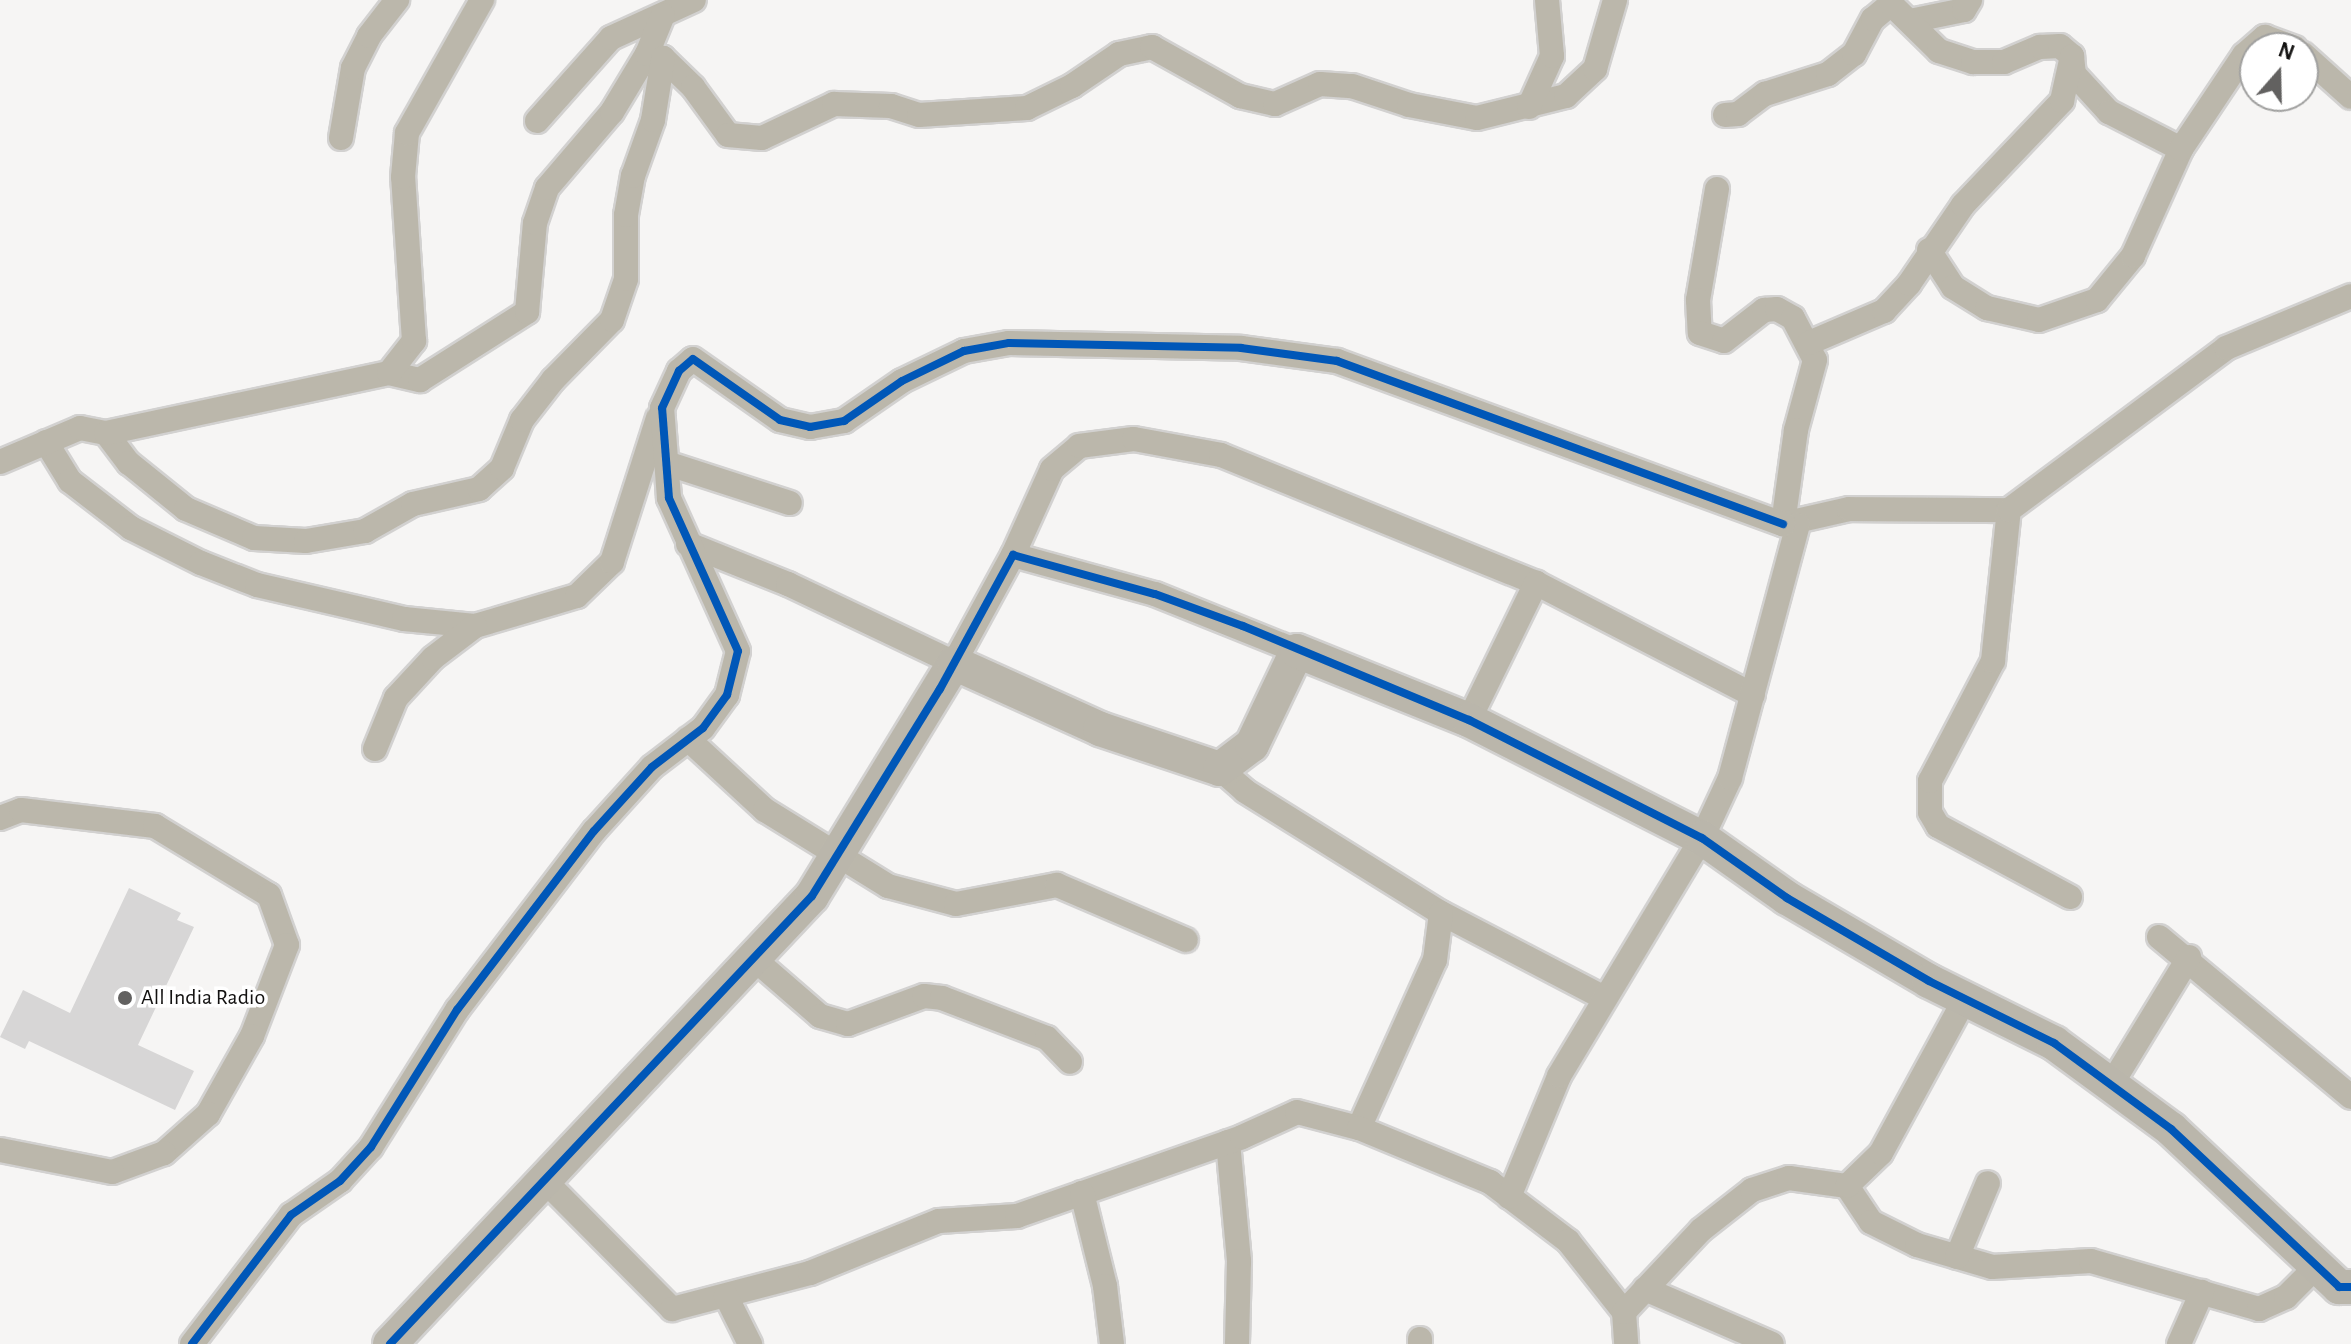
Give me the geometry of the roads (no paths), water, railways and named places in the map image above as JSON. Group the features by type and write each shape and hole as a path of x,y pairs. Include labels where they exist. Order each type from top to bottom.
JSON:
{"street":[{"path":"341,138 353,68 369,36 397,0"},
{"path":"389,373 414,341 403,177 407,133 482,0"},
{"path":"537,121 611,38 694,0"},
{"path":"1529,107 1552,56 1547,0"},
{"path":"655,56 728,135 762,138 834,104 891,106 919,115 1027,108 1072,86 1119,54 1152,47 1240,96 1275,104 1320,84 1352,86 1409,105 1477,118 1566,96 1595,69 1615,0"},
{"path":"1910,21 1964,10 1970,0"},
{"path":"1725,115 1738,114 1765,94 1828,74 1854,54 1873,19 1891,4 1939,51 1973,62 2004,62 2040,47 2060,46 2072,56 2074,74 2109,112 2181,149"},
{"path":"106,433 129,463 186,509 254,538 306,541 365,531 413,504 479,489 502,468 522,420 553,380 612,320 626,279 626,215 633,176 653,120 655,56 663,15"},
{"path":"0,462 80,428 106,433 389,373 420,380 527,312 535,223 547,188 655,56"},
{"path":"1809,343 1884,311 1909,284 1929,250 1963,205 2062,101 2063,78 2072,56"},
{"path":"1929,250 1953,287 1987,308 2039,320 2073,312 2097,300 2133,256 2181,149 2239,62"},
{"path":"2319,68 2351,97"},
{"path":"1509,1197 1559,1076 1702,838 1730,778 1753,695 1790,524 1796,430 1815,360 1809,343 1793,318 1777,309 1764,310 1724,341 1700,333 1698,300 1717,189"},
{"path":"375,749 396,698 433,658 475,626 577,596 612,562 662,408 679,371 693,359 780,420 810,427 844,421 902,381 964,351 1009,343 1241,348 1337,361 1790,524 1849,509 2009,510 2226,348 2351,296"},
{"path":"192,1344 291,1215 340,1181 371,1147 457,1010 585,842 652,767 688,739 727,695 738,651 669,498 662,408"},
{"path":"390,1344 812,896 954,663 1013,555 1052,469 1079,446 1134,439 1221,455 1536,583 1753,695"},
{"path":"46,442 70,481 131,528 201,563 257,585 404,619 475,626"},
{"path":"666,463 790,503"},
{"path":"2009,510 1993,661 1930,781 1930,812 1938,826 2070,897"},
{"path":"688,544 788,584 1100,729 1220,769 1245,791 1441,913 1604,998"},
{"path":"1013,555 1155,594 1469,720 1702,838 1787,898 1965,999 2054,1043 2171,1129 2339,1287 2351,1287"},
{"path":"1469,720 1536,583"},
{"path":"1220,769 1252,745 1297,651"},
{"path":"688,739 765,810 836,858 888,886 956,904 1057,885 1186,940"},
{"path":"0,818 21,810 155,826 269,895 287,945 252,1036 208,1114 164,1153 112,1172 0,1150"},
{"path":"1359,1128 1435,960 1441,913"},
{"path":"2159,937 2189,957 2351,1097"},
{"path":"2111,1085 2189,957"},
{"path":"753,958 820,1016 848,1024 924,996 942,998 1047,1038 1070,1062"},
{"path":"1847,1186 1881,1153 1965,999"},
{"path":"544,1180 672,1309 810,1273 939,1221 1017,1216 1228,1142 1297,1112 1359,1128 1490,1182 1568,1241 1624,1312 1626,1344"},
{"path":"1228,1142 1239,1261 1237,1344"},
{"path":"1624,1312 1701,1230 1752,1190 1789,1178 1847,1186 1871,1222 1917,1245 1992,1267 2091,1261 2259,1309 2286,1297 2317,1266"},
{"path":"1957,1257 1988,1183"},
{"path":"1082,1193 1105,1286 1112,1344"},
{"path":"1645,1289 1772,1344"},
{"path":"2179,1344 2202,1292"},
{"path":"726,1296 750,1344"}],"place":[{"name":"All India Radio","path":"125,998"}]}
